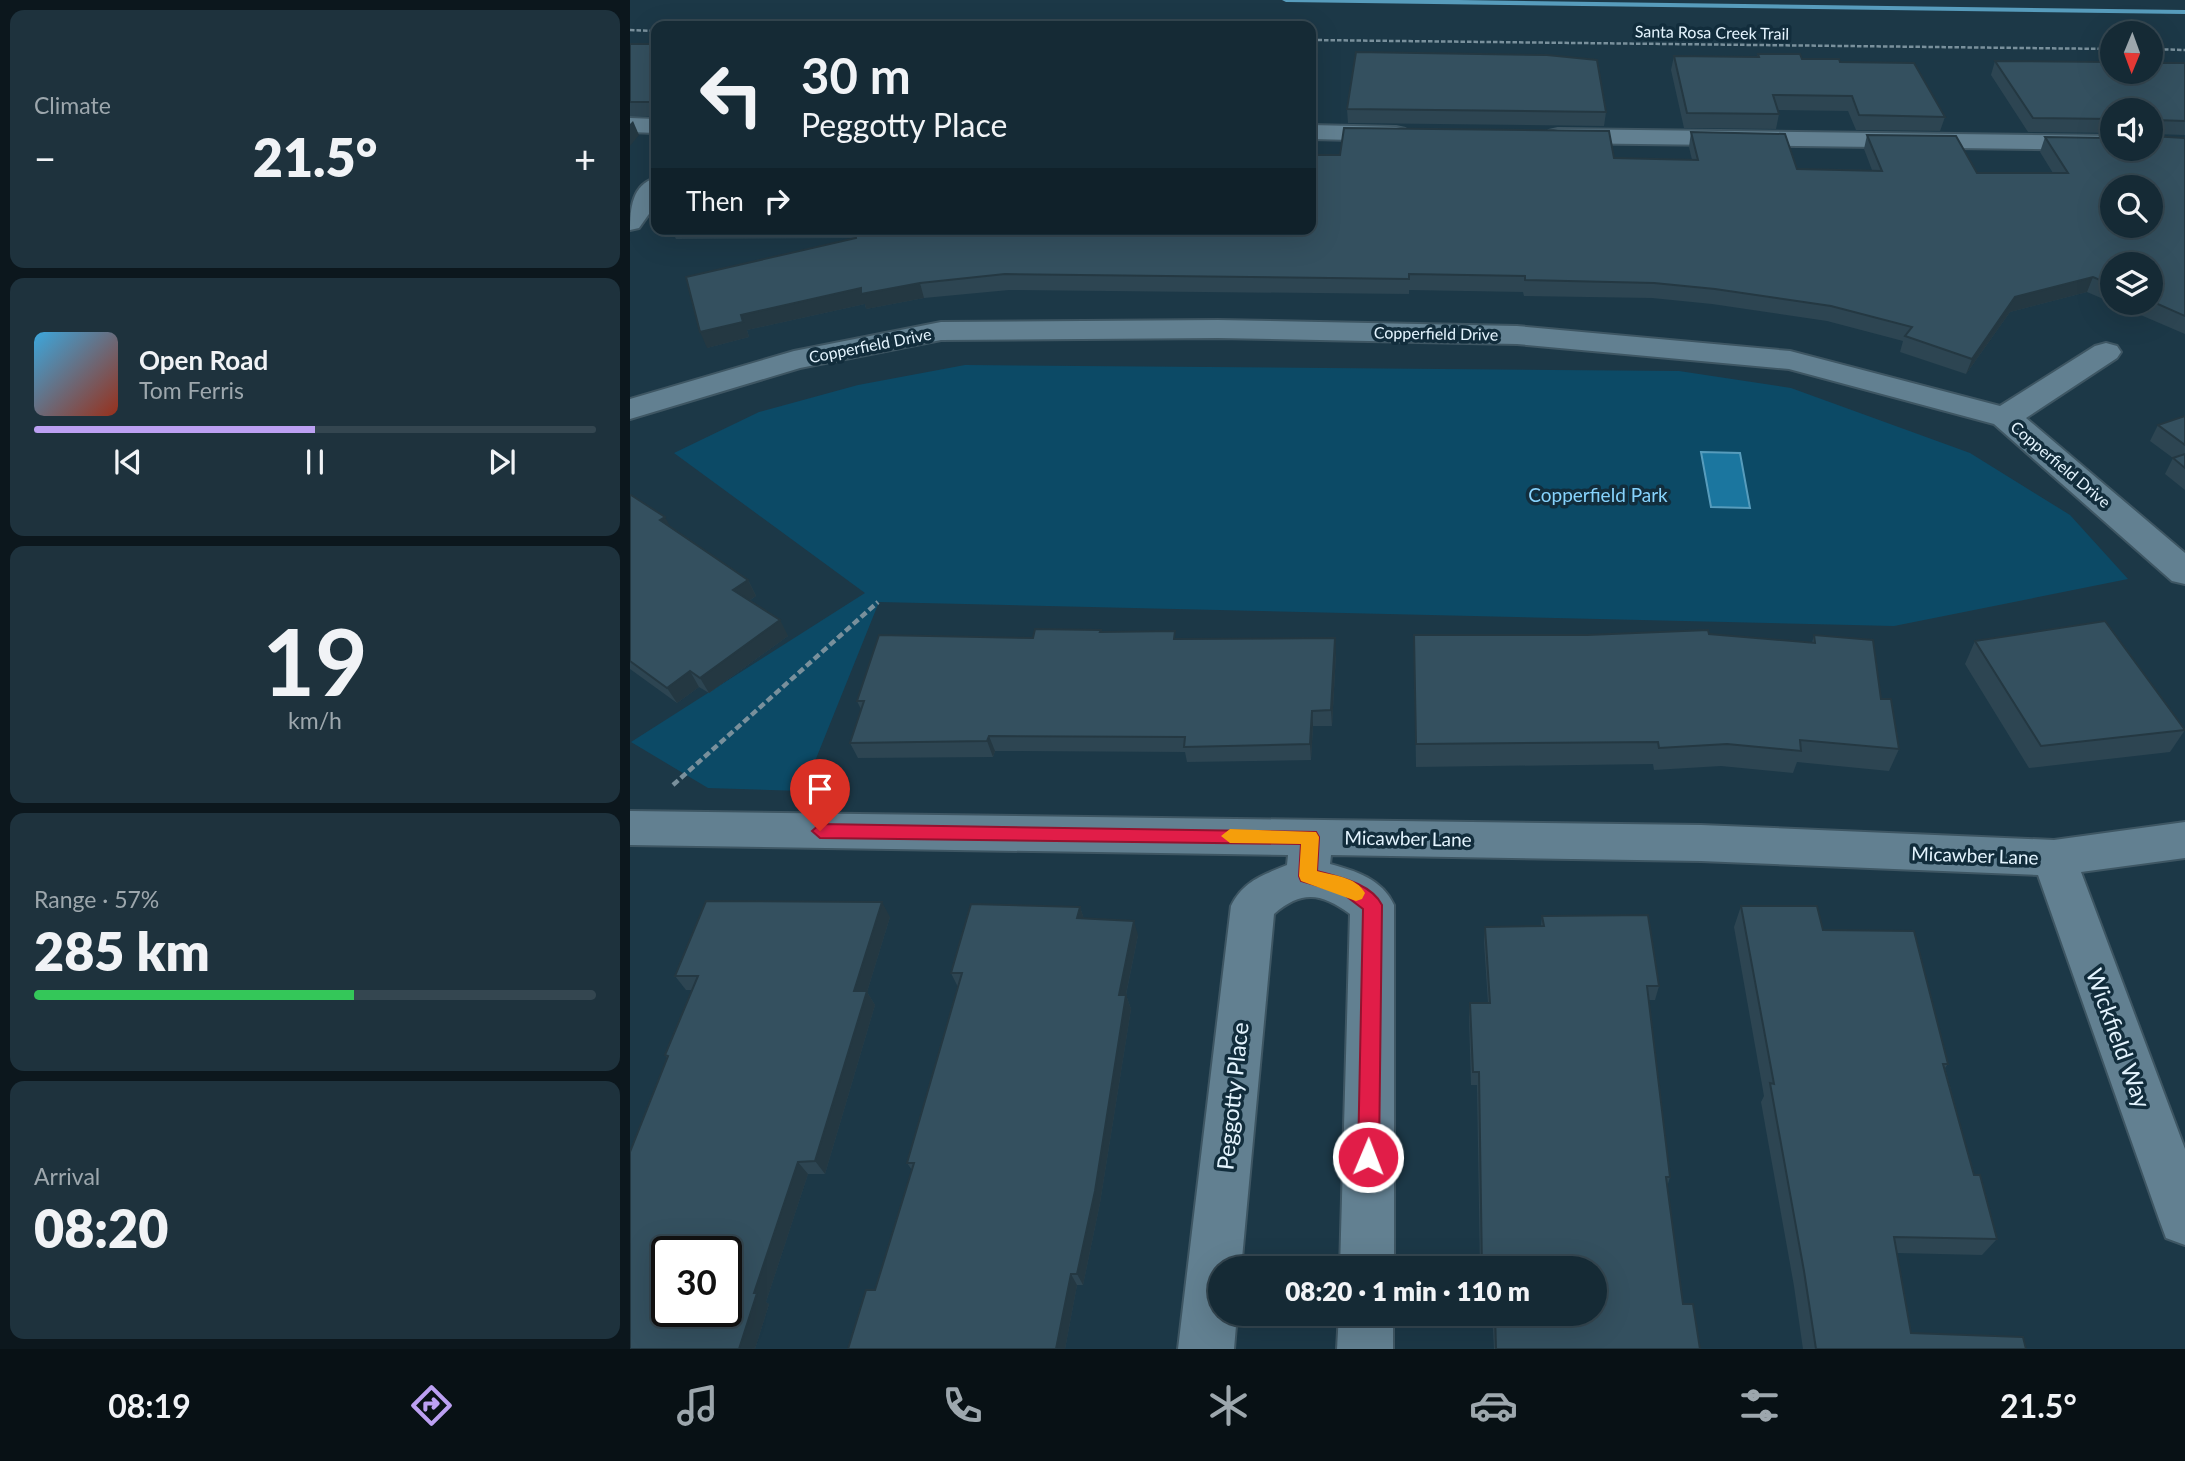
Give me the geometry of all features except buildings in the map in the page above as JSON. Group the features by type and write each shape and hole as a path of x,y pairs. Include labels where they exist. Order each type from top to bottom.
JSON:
{"street":[{"path":"630,125 651,125"},
{"path":"1316,132 1415,134"},
{"path":"1536,136 2100,143"},
{"path":"630,222 651,193"},
{"name":"Copperfield Drive","path":"630,409 794,360 941,331 1217,329 1517,335 1790,360 2005,417 2185,572"},
{"path":"2005,417 2105,352"},
{"name":"Micawber Lane","path":"630,828 1309,856 1701,843 2054,858 2185,840"},
{"path":"1309,856 1372,905 1367,1256"},
{"name":"Peggotty Place","path":"1206,1349 1253,906 1309,856"},
{"name":"Wickfield Way","path":"2054,858 2185,1219"},
{"path":"1365,1349 1366,1326"}],"path":[{"path":"630,30 651,31"},
{"name":"Santa Rosa Creek Trail","path":"1316,40 2100,49"},
{"path":"2163,49 2185,50"},
{"path":"671,786 878,602"}],"green space":[{"name":"Copperfield Park","path":"965,365 1679,371 1791,388 1970,453 2070,515 2128,579 1894,626 879,602 803,791 708,788 631,742 865,593 674,453 759,412 858,385"}],"shaded area":[{"path":"1701,452 1740,453 1750,508 1711,507"}],"waterway":[{"path":"1286,0 2185,12"}],"slow traffic":[{"path":"1230,836 1310,837 1308,876 1347,887 1356,893"}],"route":[{"path":"820,831 1310,837 1308,876 1347,887 1372,905 1368,1157"}]}
